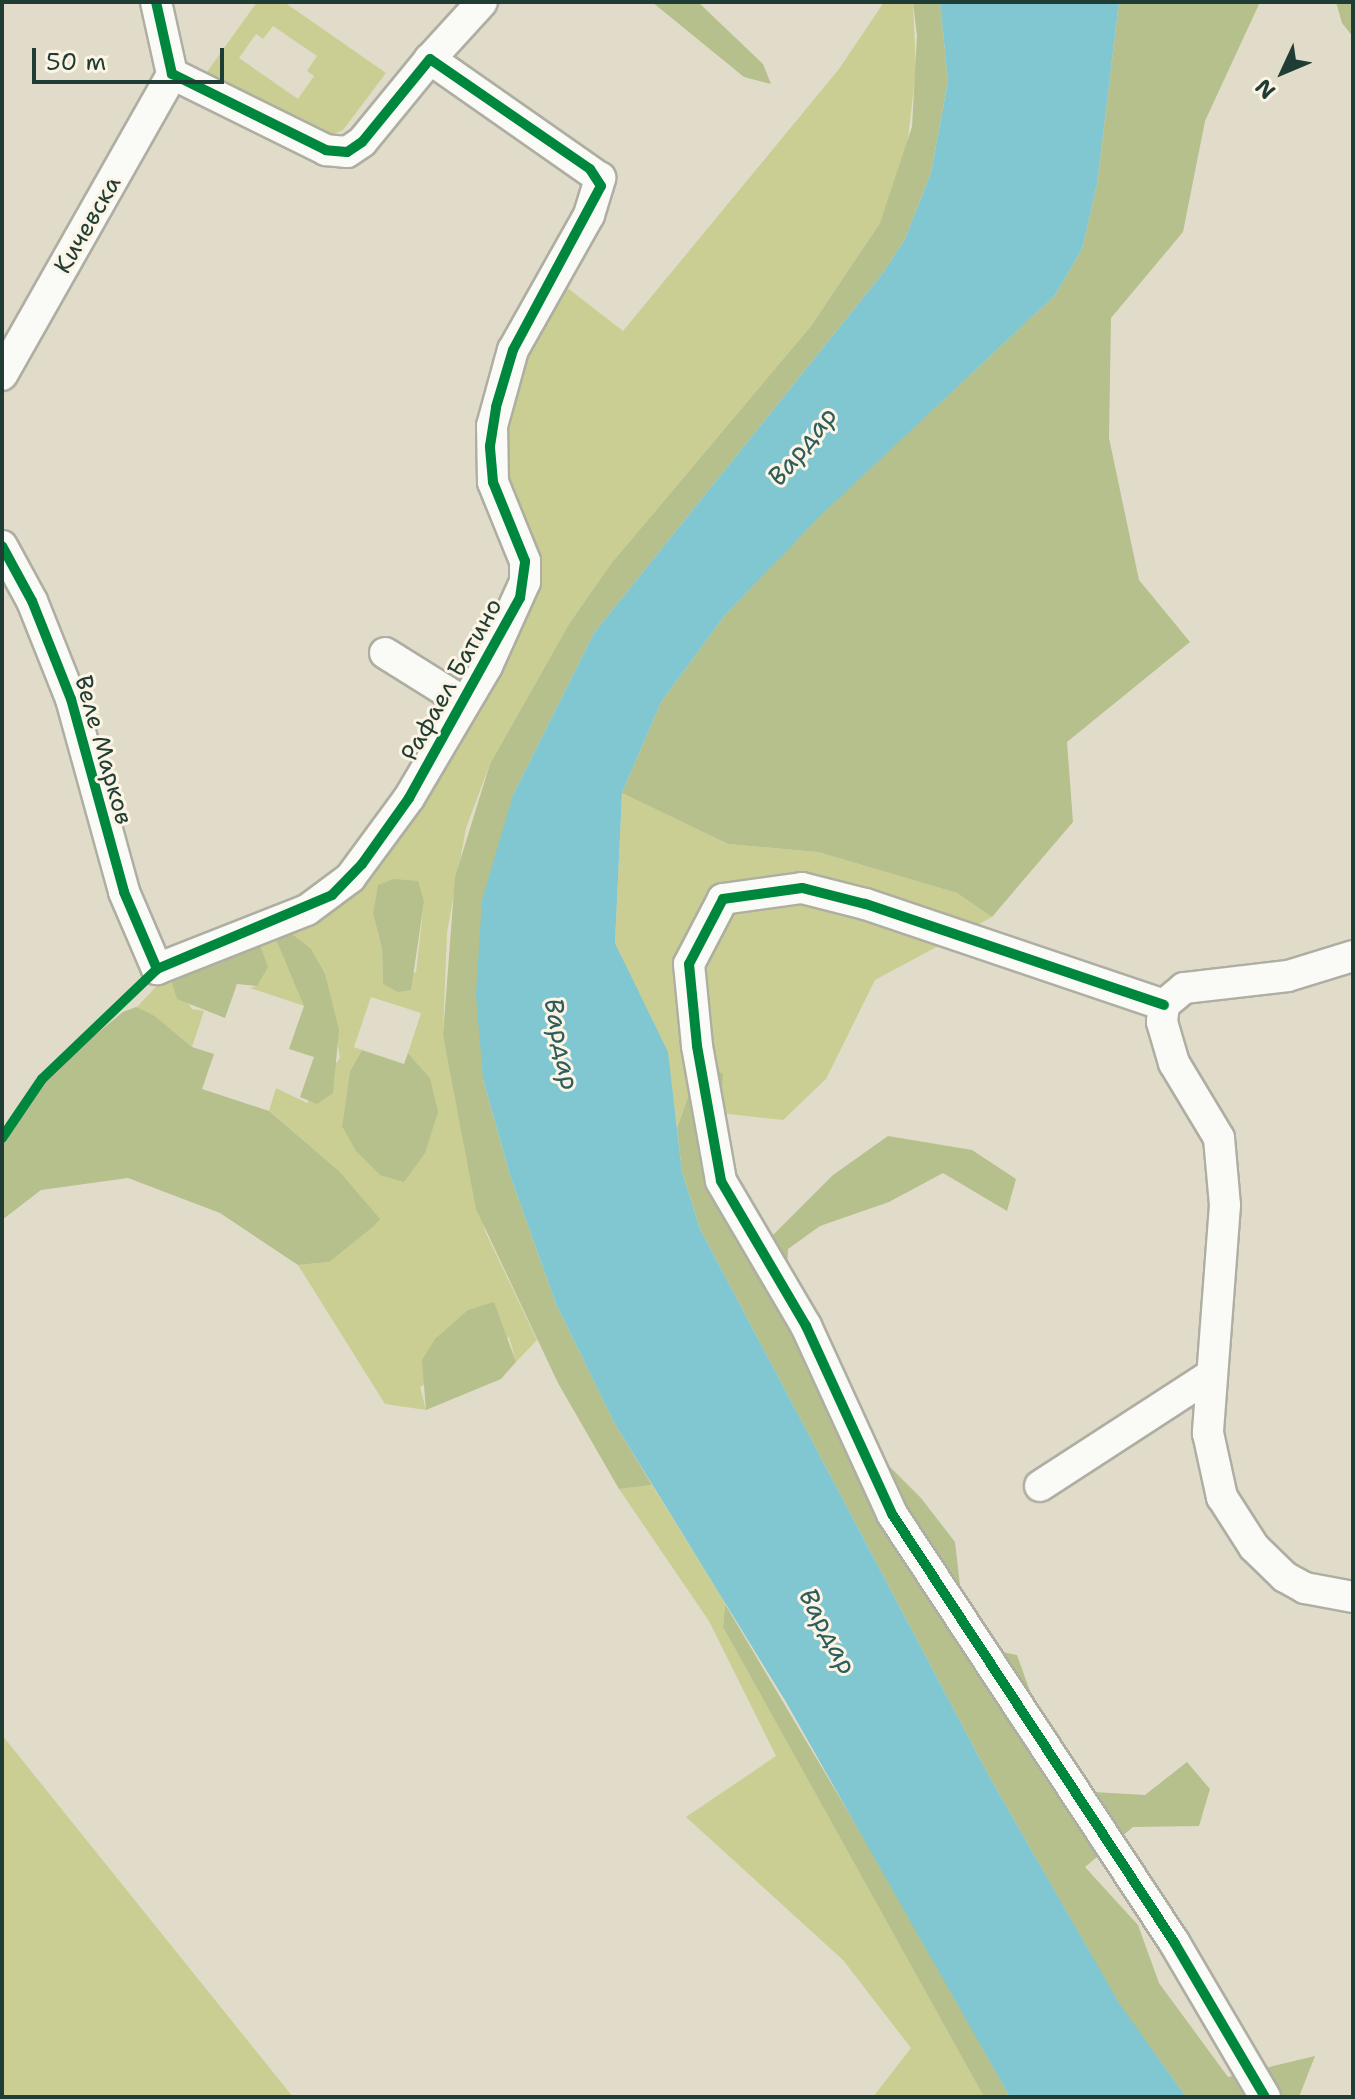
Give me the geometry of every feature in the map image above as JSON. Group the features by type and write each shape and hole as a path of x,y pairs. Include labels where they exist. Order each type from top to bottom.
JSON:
{"street":[{"path":"159,5 172,74 307,141 341,153 371,133 430,59 482,2"},
{"name":"Рафаел Батино","path":"157,969 332,895 382,838 465,703 520,598 527,572 493,482 490,446 503,377 531,312 589,215 601,183 590,169 430,59"},
{"name":"Кичевска","path":"2,375 172,74"},
{"name":"Веле Марков","path":"2,546 32,601 71,699 124,892 157,969"},
{"path":"385,653 465,703"},
{"path":"1164,1005 865,904 802,888 723,899 689,964 697,1046 721,1181 806,1326 892,1514 1174,1942 1265,2097"},
{"path":"1164,1005 1195,985 1243,985 1353,956"},
{"path":"1164,1005 1165,1037 1174,1063 1219,1138 1225,1205 1211,1375 1212,1464 1222,1497 1240,1529 1285,1577 1305,1588 1353,1597"},
{"path":"1040,1486 1211,1375"}],"green space":[{"path":"257,2 284,2 386,73 343,130 328,137 204,76","holes":["273,26 317,56 307,71 314,76 298,99 239,58 256,34 263,39"]},
{"path":"652,2 698,2 763,64 771,84 744,77"},
{"path":"884,2 913,2 916,70 906,155 880,223 811,326 610,565 569,624 490,764 466,828 447,933 443,1035 485,1231 537,1340 516,1362 509,1337 420,1387 426,1410 385,1404 298,1265 329,1262 339,1171 269,1111 276,1088 307,1103 340,1058 325,974 283,957 301,989 304,1006 250,988 257,986 258,940 332,895 520,598 490,462 552,276 623,331 839,69","holes":["424,902 416,972 383,984 382,947 373,914","371,997 421,1013 408,1053 430,1078 342,1126 350,1071 362,1050 354,1047"]},
{"path":"913,2 940,2 948,81 931,173 905,239 883,273 594,633 513,795 483,1079 510,1175 556,1304 615,1424 652,1485 619,1489 558,1383 476,1209 443,1035 455,877 490,764 569,624 610,565 811,326 880,223 912,127 917,36"},
{"path":"1119,2 1260,2 1205,121 1183,232 1111,318 1109,438 1139,580 1190,642 1067,742 1073,822 992,917 957,893 818,852 728,844 622,793 661,702 725,615 819,516 1055,295 1082,249 1097,184"},
{"path":"1336,2 1353,2 1353,37 1342,23"},
{"path":"622,793 728,844 818,852 957,893 992,917 875,980 826,1079 783,1120 720,1113 701,1061 677,1128 667,1052 615,943"},
{"path":"394,879 418,881 424,902 411,990 398,992 383,984 382,948 373,914 378,885"},
{"path":"287,930 311,949 325,974 339,1030 333,1093 317,1104 300,1097 314,1057 289,1049 304,1006 275,937"},
{"path":"258,940 268,967 257,986 237,984 225,1018 177,999 169,973"},
{"path":"169,973 192,1009 204,1011 192,1047 155,1016 136,1008"},
{"path":"136,1007 155,1016 192,1047 214,1054 202,1089 269,1111 339,1171 380,1219 375,1225 329,1262 298,1265 220,1213 128,1178 41,1190 2,1220 2,1138 42,1079 123,1012"},
{"path":"362,1050 404,1064 408,1053 430,1078 438,1112 425,1153 404,1182 380,1175 356,1151 342,1126 350,1071"},
{"path":"701,1061 723,1074 720,1113 738,1202 764,1244 833,1175 888,1136 972,1150 1016,1179 1007,1211 943,1173 889,1202 820,1226 788,1249 785,1317 874,1451 921,1498 955,1542 967,1645 1017,1655 1051,1750 1077,1791 1145,1795 1187,1762 1210,1789 1199,1826 1133,1827 1085,1867 1138,1925 1159,1983 1228,2077 1315,2056 1299,2097 1186,2097 1119,2004 989,1776 700,1229 682,1172 677,1128"},
{"path":"494,1302 516,1362 501,1379 426,1410 422,1360 435,1339 468,1310"},
{"path":"652,1485 725,1603 723,1627 984,2097 873,2097 911,2048 843,1960 686,1817 776,1756 709,1621 619,1489"},
{"path":"725,1604 904,1906 1010,2097 984,2097 723,1627"},
{"path":"2,1735 293,2097 2,2097"}],"water":[{"name":"Вардар","path":"940,2 1119,2 1097,184 1082,249 1055,295 820,516 725,615 661,702 622,793 615,943 668,1052 682,1172 700,1229 989,1776 1119,2003 1186,2097 1010,2097 786,1702 615,1424 556,1304 510,1175 483,1079 476,994 482,900 513,795 594,633 883,273 905,239 931,173 948,81"}],"cycle path":[{"path":"2,1138 42,1079 157,969 332,895 362,864 409,798 520,598 525,561 493,482 490,446 496,407 513,350 601,186 590,169 430,59 362,142 347,152 326,150 172,74 156,2"},
{"path":"2,546 32,601 71,699 124,892 157,969"},
{"path":"1164,1005 865,904 802,888 723,899 689,964 697,1046 721,1181 806,1326 892,1514 1174,1942 1265,2097"}]}
